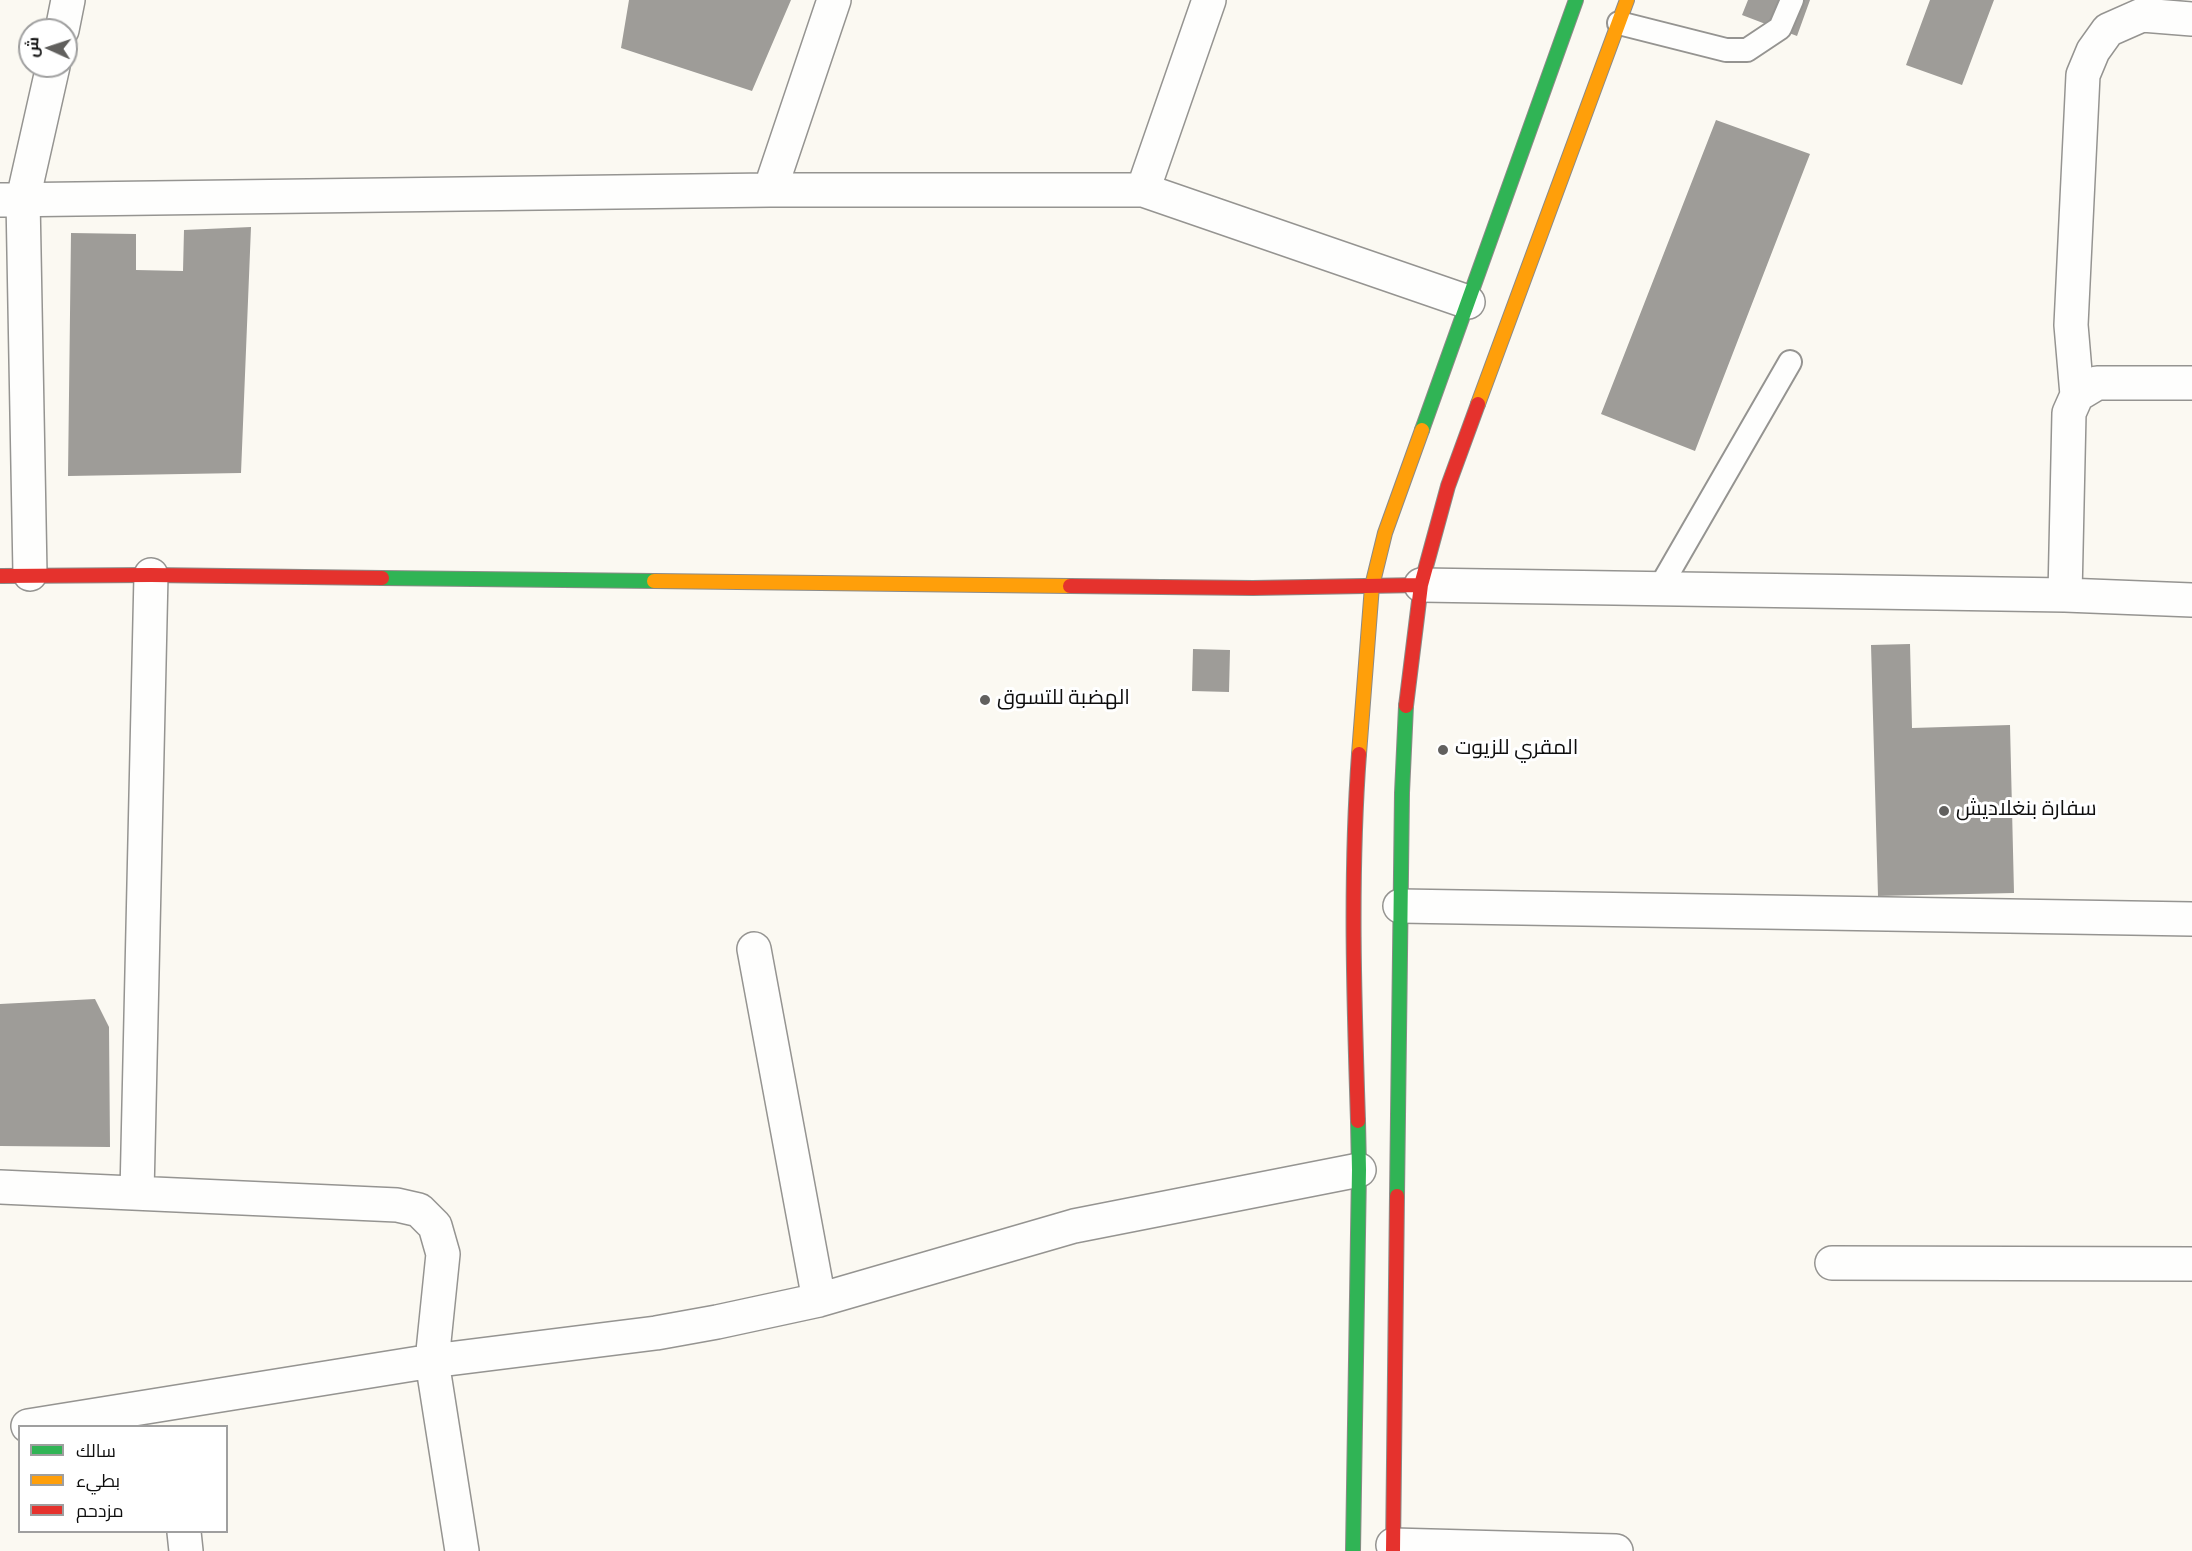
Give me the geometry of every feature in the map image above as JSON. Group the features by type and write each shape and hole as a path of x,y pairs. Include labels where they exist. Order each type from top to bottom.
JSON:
{"main road":[{"path":"1353,1551 1359,1170 1353,970 1355,806 1372,586 1386,533 1576,0"},
{"path":"1393,1548 1402,793 1407,693 1421,585 1448,486 1627,0"},
{"path":"15,575 1241,588 1421,585"}],"street":[{"path":"64,18 68,0"},
{"path":"770,190 834,0"},
{"path":"1143,190 1209,0"},
{"path":"2065,595 2069,413 2077,394 2071,326 2083,75 2093,51 2108,30 2142,15 2192,19"},
{"path":"15,575 12,200 49,78"},
{"path":"12,200 770,190 1143,190 1468,302"},
{"path":"2077,394 2097,383 2192,383"},
{"path":"137,1193 151,575"},
{"path":"1421,585 2065,595 2192,600"},
{"path":"1400,906 2192,919"},
{"path":"754,950 819,1300"},
{"path":"41,1425 173,1415 432,1360 656,1333 819,1300 1074,1226 1359,1170"},
{"path":"0,1187 397,1204 420,1210 435,1226 443,1254 432,1360 462,1551"},
{"path":"1832,1263 2192,1264"},
{"path":"0,1431 18,1428"},
{"path":"184,1533 186,1551"},
{"path":"1393,1548 1616,1551"}],"lane":[{"path":"1618,23 1726,50 1747,50 1780,28 1792,0"},
{"path":"1659,589 1790,362"}],"building":[{"path":"629,0 791,0 752,91 621,48"},
{"path":"1748,0 1810,0 1797,36 1742,15"},
{"path":"1930,0 1994,0 1962,85 1906,65"},
{"path":"1716,120 1810,154 1695,451 1601,414"},
{"path":"251,227 241,473 68,476 71,233 136,234 136,270 183,271 184,230"},
{"name":"سفارة بنغلاديش","path":"1910,644 1912,728 2010,725 2014,893 1878,896 1871,645"},
{"path":"1193,649 1230,650 1229,692 1192,691"},
{"path":"95,999 109,1027 110,1147 0,1146 0,1004"}],"traffic: fast":[{"path":"1422,430 1576,0"},
{"path":"382,578 654,581"},
{"path":"1397,1196 1402,793 1406,706"},
{"path":"1353,1551 1358,1121"}],"traffic: slow":[{"path":"1478,404 1627,0"},
{"path":"1359,754 1372,586 1385,533 1422,430"},
{"path":"654,581 1070,586"}],"traffic: jam":[{"path":"1406,706 1421,585 1448,486 1478,404"},
{"path":"0,576 382,578"},
{"path":"1070,586 1253,588 1421,585"},
{"path":"1358,1121 1354,983 1354,846 1359,754"},
{"path":"1393,1551 1397,1196"}],"place":[{"name":"الهضبة للتسوق","path":"985,700"},
{"name":"المقري للزيوت","path":"1443,750"},
{"name":"سفارة بنغلاديش","path":"1944,811"}]}
